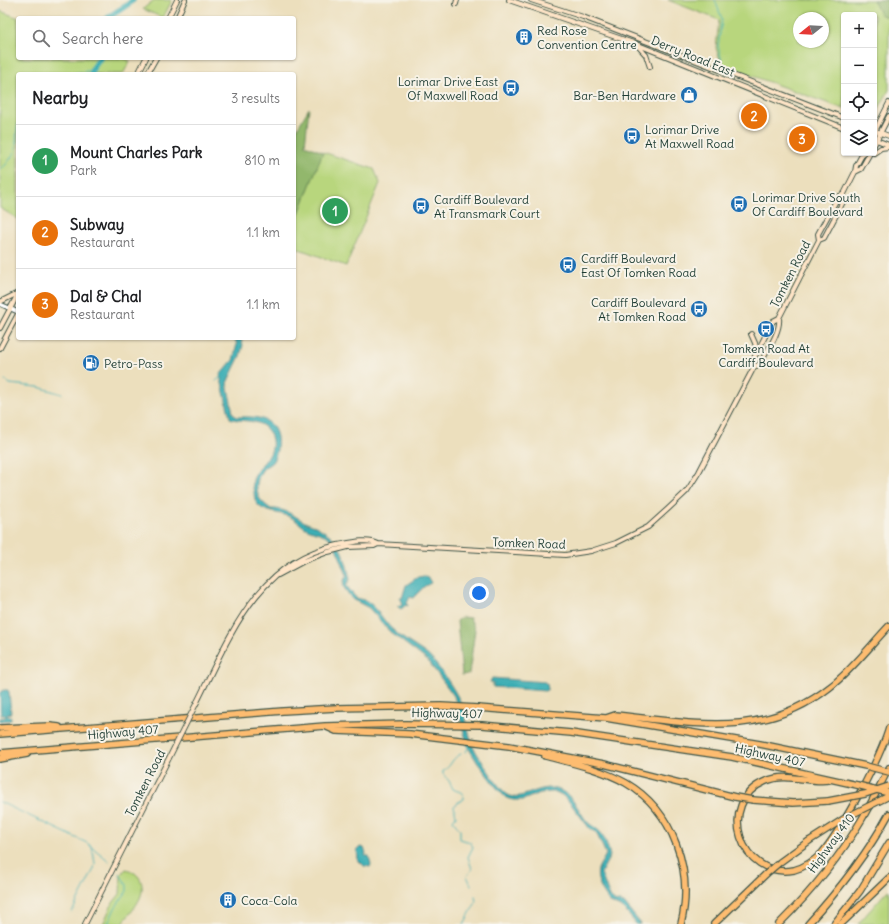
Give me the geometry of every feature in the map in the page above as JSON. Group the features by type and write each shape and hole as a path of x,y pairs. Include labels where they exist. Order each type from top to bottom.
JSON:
{"highway":[{"path":"606,718 615,715 707,725 725,725 753,722 778,716 807,703 831,687 850,669 889,626"},
{"name":"Highway 407","path":"0,734 283,711 371,707 441,706 606,718 760,744 889,772"},
{"name":"Highway 407","path":"0,753 325,726 446,724 482,725 571,733 732,757 889,793"},
{"path":"0,728 50,726 69,729"},
{"path":"325,726 336,731 410,734 534,750 604,764 735,798 753,800 793,803 828,801 865,794 889,786"},
{"path":"833,780 822,781 789,777 780,778 767,781 753,789 746,796 741,807 738,822 741,840 750,855 767,867 786,870 800,868 818,857 852,808 878,757 889,728"},
{"path":"0,759 59,749"},
{"path":"534,750 542,755 591,768 617,779 635,789 658,812 675,840 682,862 686,889 684,912 681,924"},
{"name":"Highway 410","path":"779,924 806,895 845,846 862,819 889,768"},
{"path":"714,924 780,862 845,818 889,796"},
{"path":"808,924 850,874 889,814"},
{"path":"834,924 860,891 889,843"},
{"path":"841,924 889,878"}],"main road":[{"path":"169,16 177,0"},
{"path":"178,16 185,0"},
{"name":"Derry Road East","path":"509,0 636,44 841,127"},
{"name":"Derry Road East","path":"531,0 597,23 841,117"},
{"path":"636,44 646,55 650,66"},
{"path":"139,72 145,60"},
{"path":"148,72 155,60"},
{"path":"877,125 889,103"},
{"path":"877,137 889,116"},
{"path":"877,132 889,136"},
{"path":"877,141 889,146"},
{"path":"877,151 889,146"},
{"name":"Tomken Road","path":"819,240 824,238 839,210 844,200 844,194 861,156"},
{"name":"Tomken Road","path":"855,172 860,169 867,158"},
{"name":"Tomken Road","path":"85,924 236,625 244,611 262,589 278,574 284,573 327,550 346,545 374,546 378,544 565,556 592,551 616,544 648,527 687,491 699,472 754,367 753,360 774,321 779,318 819,240 818,234 838,197 844,194"},
{"path":"0,303 16,294"},
{"path":"0,328 16,297"},
{"path":"0,348 16,317"},
{"name":"Tomken Road","path":"754,367 760,364 763,359 780,325 779,318"},
{"path":"750,334 755,343 757,353"}],"street":[{"path":"0,303 16,312"}],"green space":[{"path":"154,0 172,0 164,16 159,16 143,9"},
{"path":"668,0 889,0 889,90 877,110 877,12 841,12 841,108 722,65 716,48 719,20"},
{"path":"873,0 887,0 888,9 886,17 880,14"},
{"path":"0,11 16,17 16,60 130,61 124,72 16,72 16,218 0,208"},
{"path":"309,108 305,145 323,152 296,221 296,131"},
{"path":"323,152 374,169 380,183 346,266 296,248 296,221"},
{"path":"462,617 470,618 475,630 469,674 462,675 457,621"},
{"path":"126,869 135,873 142,883 142,893 140,898 122,924 103,924 112,904 120,894 121,874"},
{"path":"889,890 889,924 858,924 886,892"}],"water":[{"path":"235,340 242,340 243,345 240,356 227,383 233,413 237,417 255,417 270,423 276,433 278,445 273,461 262,470 258,478 257,491 260,499 271,509 285,511 317,527 336,541 342,551 348,569 350,580 346,585 356,598 372,605 395,632 425,653 439,668 453,688 461,704 465,714 472,744 503,791 514,797 541,789 551,788 558,789 572,799 586,821 602,834 606,841 610,856 601,873 609,895 614,901 624,903 641,924 636,924 619,906 612,904 603,893 597,874 606,854 596,832 590,829 571,804 562,795 556,792 540,793 523,800 513,800 505,797 496,787 477,762 468,747 454,696 428,661 390,632 369,608 352,599 343,586 347,575 331,540 325,535 305,528 291,517 266,510 257,504 254,497 253,480 258,469 271,452 272,440 266,428 262,425 254,422 230,418 220,375 233,360 237,344"},
{"path":"424,576 429,579 431,583 425,586 413,598 410,597 407,603 408,606 406,605 401,609 397,606 403,604 400,597 402,598 406,585 418,577"},
{"path":"492,678 545,682 548,689 545,691 493,687 493,682 490,682"},
{"path":"8,690 9,692 11,713 7,714 7,716 11,717 11,720 0,721 0,718 6,717 5,715 1,715 0,692"},
{"path":"360,847 364,848 366,856 369,856 370,867 364,866 358,860 357,850"}],"waterway":[{"path":"110,16 133,0"},
{"path":"715,0 722,19 718,46 722,62"},
{"path":"92,72 99,60"},
{"path":"81,72 92,70"},
{"path":"0,169 11,158 16,144"},
{"path":"216,381 222,376"},
{"path":"5,380 10,384 38,387 62,394"},
{"path":"466,752 468,748"},
{"path":"461,754 457,756 443,771 443,774 453,789 462,793 464,796 464,799 454,806 456,816 453,820 460,829 460,839 470,842 473,847 468,857 472,869 467,876 471,885"},
{"path":"0,802 87,843 109,861"},
{"path":"72,912 94,869 95,863 92,848"},
{"path":"108,924 115,908 127,891 127,885 119,873"},
{"path":"464,924 476,902 475,896"}],"place":[{"name":"Red Rose Convention Centre","path":"524,37"},
{"name":"Lorimar Drive East Of Maxwell Road","path":"511,88"},
{"name":"Bar-Ben Hardware","path":"689,95"},
{"name":"Subway","path":"754,116"},
{"name":"Lorimar Drive At Maxwell Road","path":"632,136"},
{"name":"Dal & Chal","path":"802,139"},
{"name":"Lorimar Drive South Of Cardiff Boulevard","path":"739,204"},
{"name":"Cardiff Boulevard At Transmark Court","path":"421,206"},
{"name":"Mount Charles Park","path":"335,211"},
{"name":"Cardiff Boulevard East Of Tomken Road","path":"568,265"},
{"name":"Cardiff Boulevard At Tomken Road","path":"699,309"},
{"name":"Tomken Road At Cardiff Boulevard","path":"766,329"},
{"name":"Petro-Pass","path":"91,363"},
{"name":"Coca-Cola","path":"228,900"}]}
